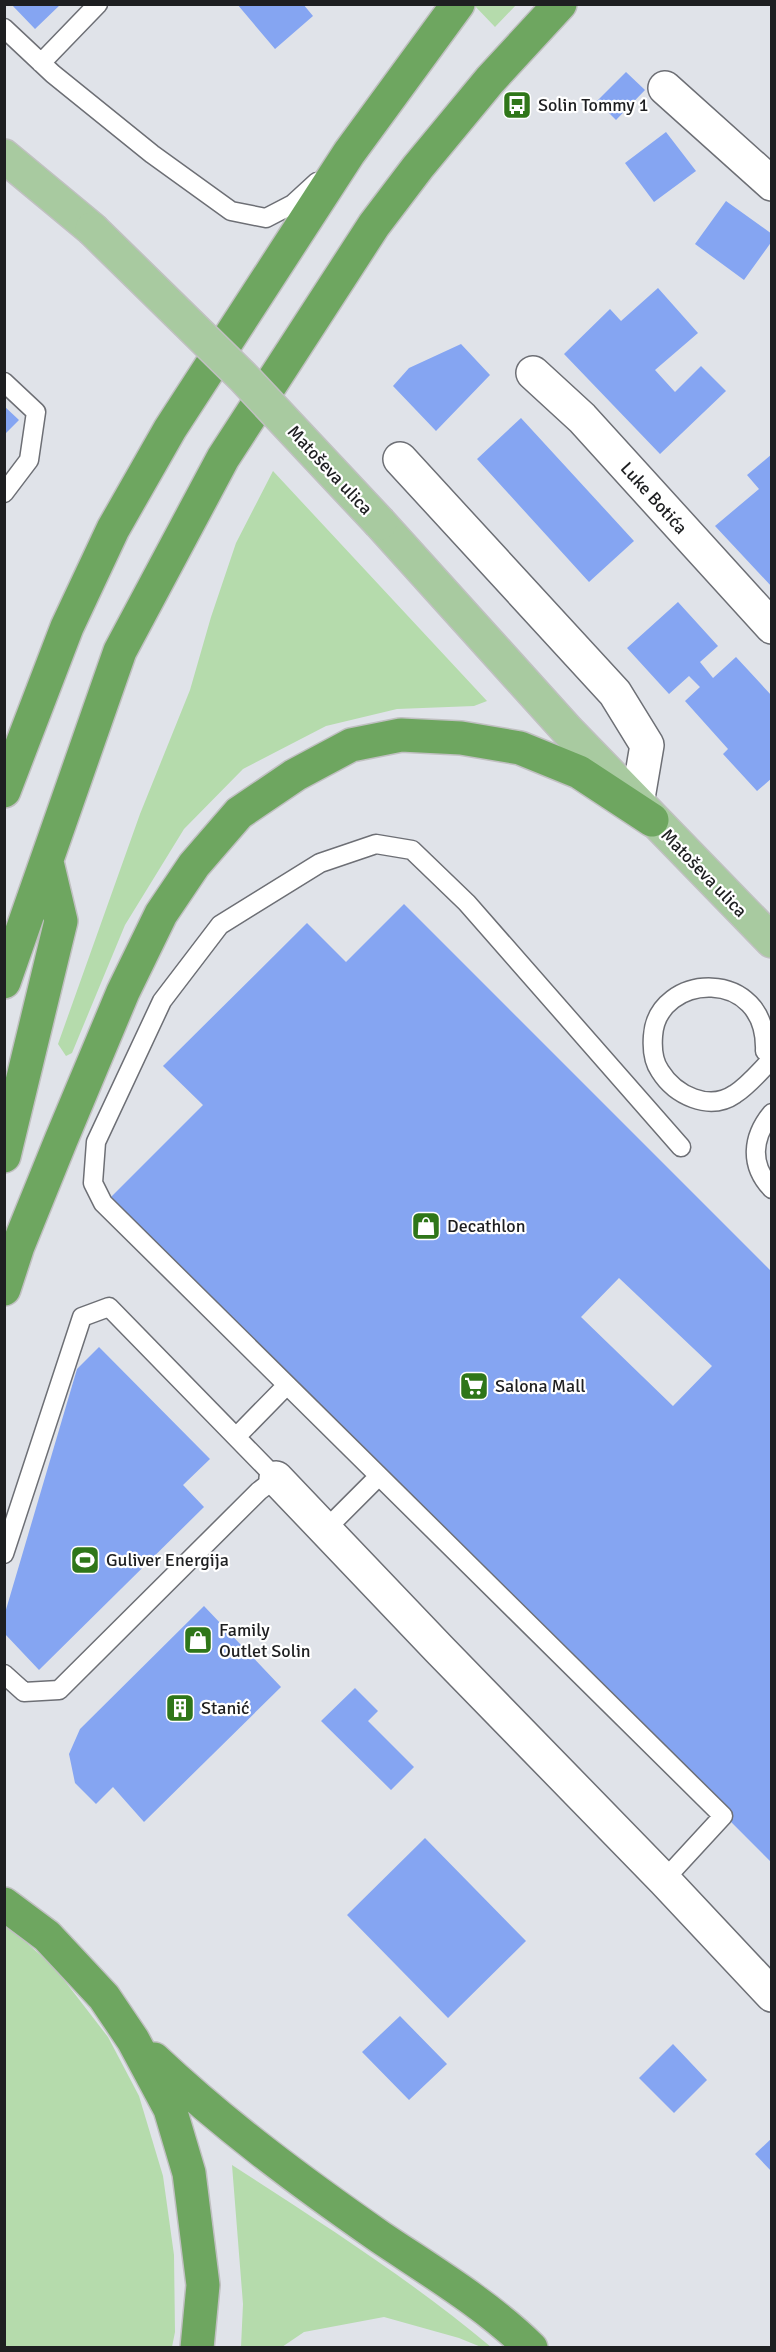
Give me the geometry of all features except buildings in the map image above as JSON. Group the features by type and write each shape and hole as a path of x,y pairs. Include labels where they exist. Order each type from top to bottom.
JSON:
{"highway":[{"path":"4,791 67,627 113,529 170,429 349,153 458,4"},
{"path":"4,982 120,651 224,458 374,225 418,167 490,80 560,4"},
{"path":"4,1289 18,1246 123,992 161,914 194,865 239,813 295,775 351,745 401,735 461,738 520,748 579,772 644,812"},
{"path":"4,1156 61,921 47,862"},
{"path":"4,1904 47,1936 104,1998 133,2040 170,2109 189,2173 203,2285 197,2348"},
{"path":"133,2040 220,2119 285,2169 480,2304 531,2348"}],"main road":[{"name":"Matoševa ulica","path":"4,156 92,229 244,378 380,523 568,731 771,941"}],"street":[{"path":"665,88 771,184"},
{"name":"Luke Botića","path":"533,374 582,418 771,627"},
{"path":"400,459 615,693 646,745 644,812"},
{"path":"276,1478 447,1658 664,1880 771,1995"}],"lane":[{"path":"41,63 98,4"},
{"path":"4,28 41,63 152,154 231,211 266,218 293,204 349,153"},
{"path":"4,382 36,412 28,460 4,494"},
{"path":"664,1880 723,1816 103,1203 93,1183 96,1142 162,1001 220,925 320,863 376,844 412,850 466,903 681,1147"},
{"path":"709,987 729,990 746,1000 759,1015 766,1034 768,1055 733,1096 716,1100 697,1100 681,1094 667,1082 652,1050 653,1032 660,1015 672,1000 690,990 709,987"},
{"path":"771,1113 760,1128 756,1145 757,1163 763,1180 771,1189"},
{"path":"4,1554 82,1317 109,1307 276,1478 259,1491 59,1690 24,1692 4,1674"},
{"path":"237,1436 286,1386"},
{"path":"326,1529 378,1477"}],"green space":[{"path":"473,4 516,5 495,27"},
{"path":"273,471 487,701 474,706 397,709 326,726 243,769 184,829 125,925 72,1053 66,1056 58,1044 140,814 190,690 236,543"},
{"path":"4,1923 54,1967 108,2037 139,2096 163,2176 174,2255 175,2332 172,2347 5,2347"},
{"path":"232,2165 397,2275 491,2347 481,2347 459,2338 384,2317 304,2332 282,2347 241,2347 243,2304"}],"place":[{"name":"Solin Tommy 1","path":"517,105"},
{"name":"Decathlon","path":"426,1226"},
{"name":"Salona Mall","path":"474,1386"},
{"name":"Guliver Energija","path":"85,1560"},
{"name":"Family Outlet Solin","path":"198,1640"},
{"name":"Stanić","path":"180,1708"}]}
